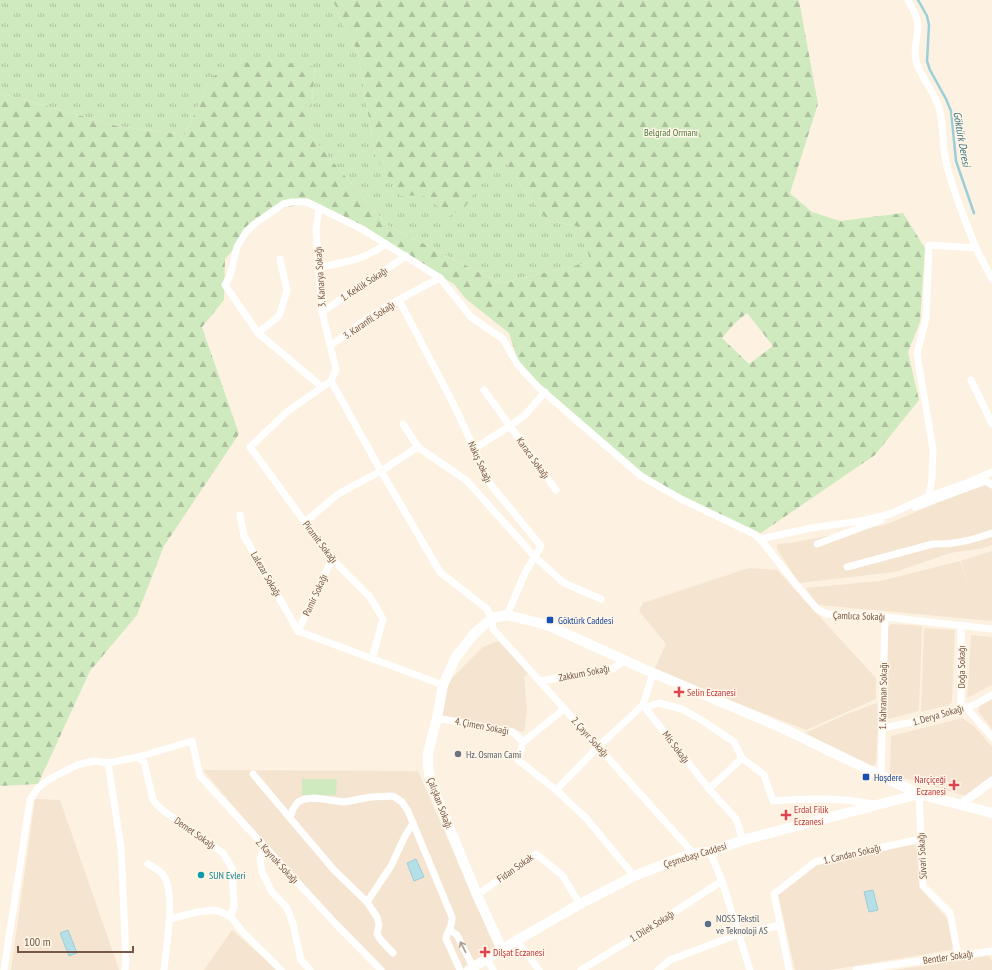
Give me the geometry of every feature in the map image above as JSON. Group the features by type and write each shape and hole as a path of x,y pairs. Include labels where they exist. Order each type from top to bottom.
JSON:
{"main road":[{"path":"492,618 507,615 547,625 653,673 780,727 919,794 992,813"},
{"name":"Çalışkan Sokağı","path":"492,618 474,634 456,657 443,685 437,718 428,753 428,765 430,780 477,895 502,949"},
{"name":"Çeşmebaşı Caddesi","path":"471,969 517,940 580,904 634,876 694,853 710,852 743,840 919,794"}],"street":[{"path":"908,0 915,13 918,24 915,54 917,63 935,97 941,117 946,161 958,204 976,248 992,279"},
{"path":"330,345 336,369 332,381 322,388 258,333 225,285 230,276 235,254 241,240 253,225 283,204 299,201 307,202 362,229 440,278 471,316 503,340 517,364 545,392 641,476 681,499 752,533 760,539 811,528 861,521 890,514 929,496 967,483 992,472"},
{"name":"3. Kanarya Sokağı","path":"319,208 316,229 320,267 322,312 330,345"},
{"path":"320,267 359,259 386,244"},
{"path":"929,496 932,479 933,449 917,354 926,318 929,245 976,248"},
{"name":"1. Keklik Sokağı","path":"322,312 406,256"},
{"path":"258,333 279,316 287,291 280,259"},
{"name":"3. Karanfil Sokağı","path":"330,345 343,338 367,319 440,278"},
{"name":"Nakış Sokağı","path":"399,300 454,405 491,485 541,546 524,574 507,615"},
{"path":"971,380 992,424"},
{"path":"332,381 381,471 440,572 487,609 492,618"},
{"name":"Piramit Sokağı","path":"322,388 288,411 250,447 332,559 370,597 383,619 372,659"},
{"name":"Karaca Sokağı","path":"484,390 556,490"},
{"path":"475,448 526,414 545,392"},
{"path":"403,424 418,447 467,482 535,557 564,583 601,599"},
{"path":"305,522 338,494 381,471 418,447"},
{"path":"817,544 986,481 992,485"},
{"name":"Lalezar Sokağı","path":"240,515 244,536 298,631"},
{"path":"847,567 933,544 944,545 974,540 992,533"},
{"name":"Çamlıca Sokağı","path":"760,539 818,610 827,614 885,616 992,628"},
{"name":"Pamir Sokağı","path":"298,631 332,559"},
{"name":"1. Kahraman Sokağı","path":"881,776 885,616"},
{"name":"2. Çayır Sokağı","path":"492,618 493,628 694,853"},
{"name":"Doğa Sokağı","path":"961,625 963,708"},
{"path":"298,631 443,685"},
{"name":"Zakkum Sokağı","path":"541,681 612,669 626,660"},
{"path":"644,706 653,673"},
{"name":"1. Derya Sokağı","path":"882,728 915,722 976,704 992,694"},
{"path":"556,790 599,746 644,706 659,703 682,710 703,721 734,742 742,758 764,775 773,801 805,798 833,799 852,800 878,805"},
{"name":"Mis Sokağı","path":"644,706 708,789 736,819 743,840"},
{"path":"963,708 992,737"},
{"path":"564,709 523,742 518,760 556,790 586,818 634,876"},
{"name":"4. Çimen Sokağı","path":"437,718 514,732 523,742"},
{"name":"2. Kaynak Sokağı","path":"138,757 192,741 200,776 334,922 381,970"},
{"path":"4,970 30,800 37,789 46,781 77,765 93,761 108,763 138,757"},
{"name":"Demet Sokağı","path":"138,757 144,762 153,800 161,809 223,852 232,868 234,907 230,916"},
{"path":"708,789 742,758"},
{"path":"108,763 121,847 126,958 125,970"},
{"path":"253,774 334,870 367,902 377,917 379,925 377,931 380,939 393,953"},
{"path":"960,805 992,781"},
{"name":"Süvari Sokağı","path":"919,794 924,886 950,913 958,955"},
{"path":"290,818 293,809 298,802 305,799 315,798 344,802 371,797 393,796 402,802 408,811 452,917 452,923 446,939 460,970"},
{"path":"367,902 391,866 405,836 413,823"},
{"name":"1. Candan Sokağı","path":"788,970 781,925 774,894 815,862 921,839"},
{"path":"265,847 260,858 262,872 272,892 287,908 293,924 301,960 310,970"},
{"path":"710,852 722,881 749,970"},
{"name":"Fidan Sokak","path":"477,895 536,854 562,875 580,904"},
{"path":"148,864 163,874 168,884 170,919 164,970"},
{"name":"1. Dilek Sokağı","path":"581,970 722,881"},
{"path":"170,919 197,912 216,910 230,916 242,931 281,970"},
{"path":"658,970 670,960 738,934 781,925"},
{"path":"450,930 457,935 471,969"},
{"path":"517,940 539,970"},
{"name":"Bentler Sokağı","path":"856,970 992,951"},
{"path":"488,959 493,970"}],"shaded area":[{"path":"984,483 992,487 992,545 984,548 950,553 895,572 799,583 777,549 777,544 790,543 885,525"},
{"path":"992,551 992,621 819,605 815,602 806,588 880,581 960,561 969,586 961,561"},
{"path":"749,568 777,570 876,678 876,699 806,730 654,670 666,644 639,611 643,603"},
{"path":"891,624 922,626 919,711 888,719 886,716 888,627"},
{"path":"924,628 955,630 952,702 949,705 921,712"},
{"path":"971,635 992,637 992,685 967,698"},
{"path":"498,641 530,671 524,677 527,711 524,732 439,715 444,695 451,679 483,647"},
{"path":"992,699 992,729 978,711 980,706"},
{"path":"877,703 878,727 876,763 871,768 805,733 847,714"},
{"path":"962,718 974,726 992,747 992,776 966,796 890,774 891,736"},
{"path":"203,770 418,771 495,948 462,970 384,970 301,886"},
{"path":"35,799 60,800 119,970 11,970"},
{"path":"910,842 917,847 922,890 950,922 954,945 951,950 830,970 795,970 778,895 818,862"},
{"path":"232,930 277,970 204,970"},
{"path":"989,956 992,961 992,970 895,970"}],"green space":[{"path":"0,0 333,0 342,23 358,53 375,155 425,196 435,201 446,218 500,154 522,187 547,220 579,227 592,262 500,283 387,225 309,134 315,68 211,77 185,135 117,126 0,93"},
{"name":"Belgrad Ormanı","path":"333,0 799,0 818,104 790,193 812,212 840,221 903,213 925,248 920,322 908,352 919,400 875,455 761,533 705,512 641,472 553,399 518,361 509,333 466,299 454,284 365,232 305,204 281,208 248,233 225,259 224,300 202,327 239,434 164,546 137,615 90,671 38,784 0,786 0,93 117,126 185,135 211,77 258,58 315,67 309,134 387,225 500,283 591,262 579,227 547,220 500,155 465,207 446,218 436,204 428,197 400,196 375,155 358,53 342,23","holes":["747,313 773,346 749,364 722,338 734,324"]},
{"path":"302,779 337,779 336,795 302,795"}],"water":[{"path":"416,859 424,877 414,881 407,863"},
{"path":"873,890 878,910 869,912 864,892"},
{"path":"68,930 77,953 69,956 60,933"}],"waterway":[{"name":"Göktürk Deresi","path":"918,0 927,16 929,25 927,61 951,111 956,161 974,213"}],"place":[{"name":"Göktürk Caddesi","path":"550,620"},
{"name":"Selin Eczanesi","path":"679,692"},
{"name":"Hz. Osman Cami","path":"458,754"},
{"name":"Hoşdere","path":"866,777"},
{"name":"Narçiçeği Eczanesi","path":"954,785"},
{"name":"Erdal Filik Eczanesi","path":"786,815"},
{"name":"SUN Evleri","path":"201,875"},
{"name":"NOSS Tekstil ve Teknoloji AS","path":"708,924"},
{"name":"Dilşat Eczanesi","path":"485,952"}]}
